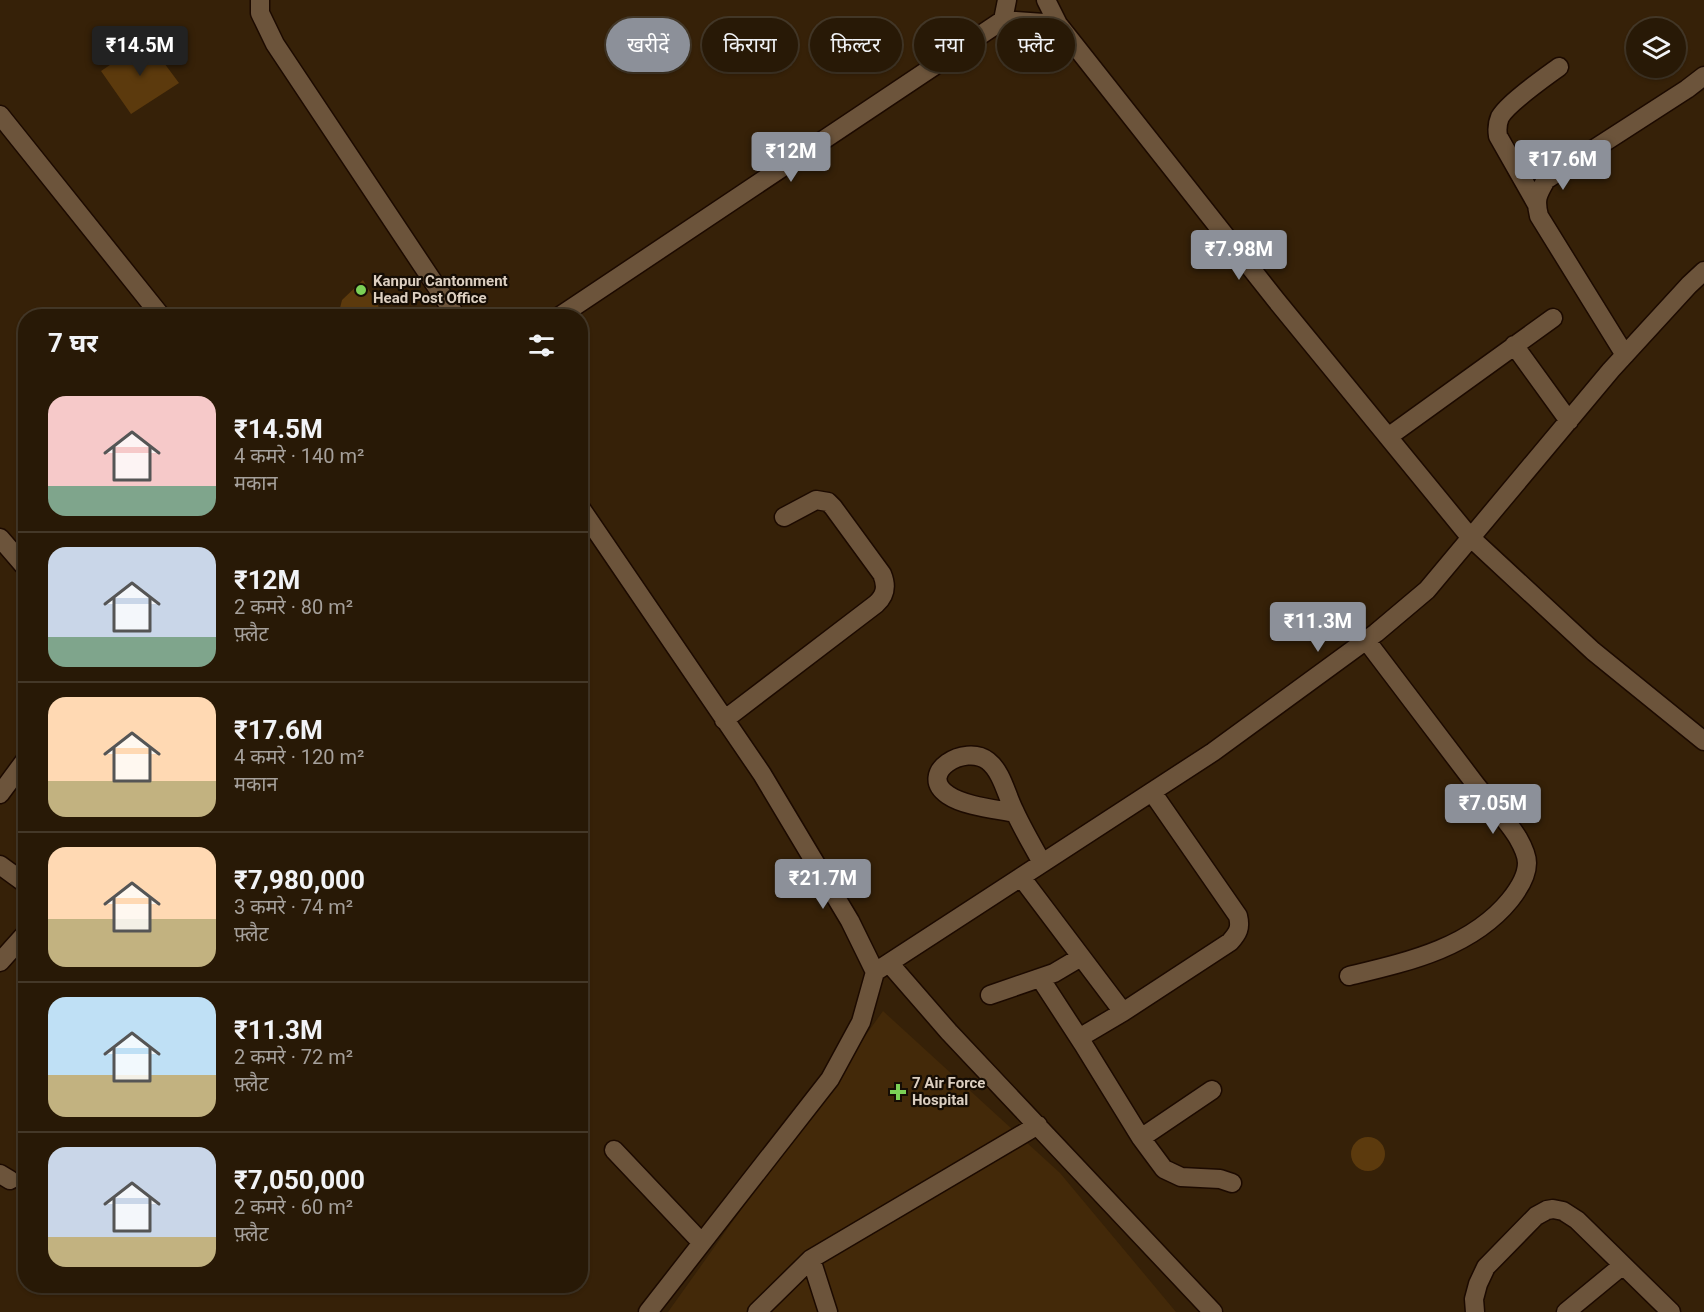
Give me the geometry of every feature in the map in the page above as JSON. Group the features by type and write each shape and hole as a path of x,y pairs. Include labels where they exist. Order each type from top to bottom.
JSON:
{"street":[{"path":"260,0 260,13 275,44 451,309"},
{"path":"1003,18 1007,0"},
{"path":"1046,0 1055,18"},
{"path":"570,309 997,24"},
{"path":"1075,46 1276,300 1470,537 1593,651 1704,741"},
{"path":"1559,67 1511,105 1500,117 1497,126 1498,136 1536,203 1539,216 1625,355"},
{"path":"1536,203 1539,191 1546,180 1704,76"},
{"path":"0,115 154,309"},
{"path":"648,1312 830,1079 861,1022 882,967 1214,752 1366,640 1427,590 1625,355 1704,271"},
{"path":"1388,437 1553,318"},
{"path":"1514,345 1569,421"},
{"path":"724,720 876,604 884,595 885,585 882,574 828,502 816,500 784,517"},
{"path":"588,519 762,774 844,911 882,967 950,1032 1213,1312"},
{"path":"0,538 18,559"},
{"path":"1349,976 1396,965 1435,951 1483,927 1501,911 1518,890 1525,875 1527,862 1517,836 1366,640"},
{"path":"0,794 18,770"},
{"path":"1079,1038 1230,942 1239,931 1238,916 1152,792"},
{"path":"1015,813 1042,863"},
{"path":"0,865 18,878"},
{"path":"1021,877 1123,1012"},
{"path":"0,962 18,942"},
{"path":"990,995 1067,967 1082,957"},
{"path":"1040,978 1141,1138 1160,1164 1171,1173 1181,1177 1220,1179 1232,1183"},
{"path":"1141,1138 1212,1090"},
{"path":"757,1312 811,1258 1038,1125"},
{"path":"614,1150 702,1243"},
{"path":"1475,1312 1474,1299 1486,1267 1536,1216 1553,1209 1563,1211 1577,1220 1671,1312"},
{"path":"811,1258 828,1312"},
{"path":"1566,1312 1623,1264"}],"shaded area":[{"name":"7 Air Force Hospital","path":"883,1011 1060,1173 1176,1312 668,1312"}],"building":[{"path":"147,40 179,83 131,114 101,71"},
{"name":"Kanpur Cantonment Head Post Office","path":"363,280 380,309 340,309 342,300"},
{"path":"1368,1137 1380,1142 1385,1154 1380,1166 1368,1171 1356,1166 1351,1154 1356,1142"}],"place":[{"name":"Kanpur Cantonment Head Post Office","path":"361,290"},
{"name":"7 Air Force Hospital","path":"898,1092"}]}
